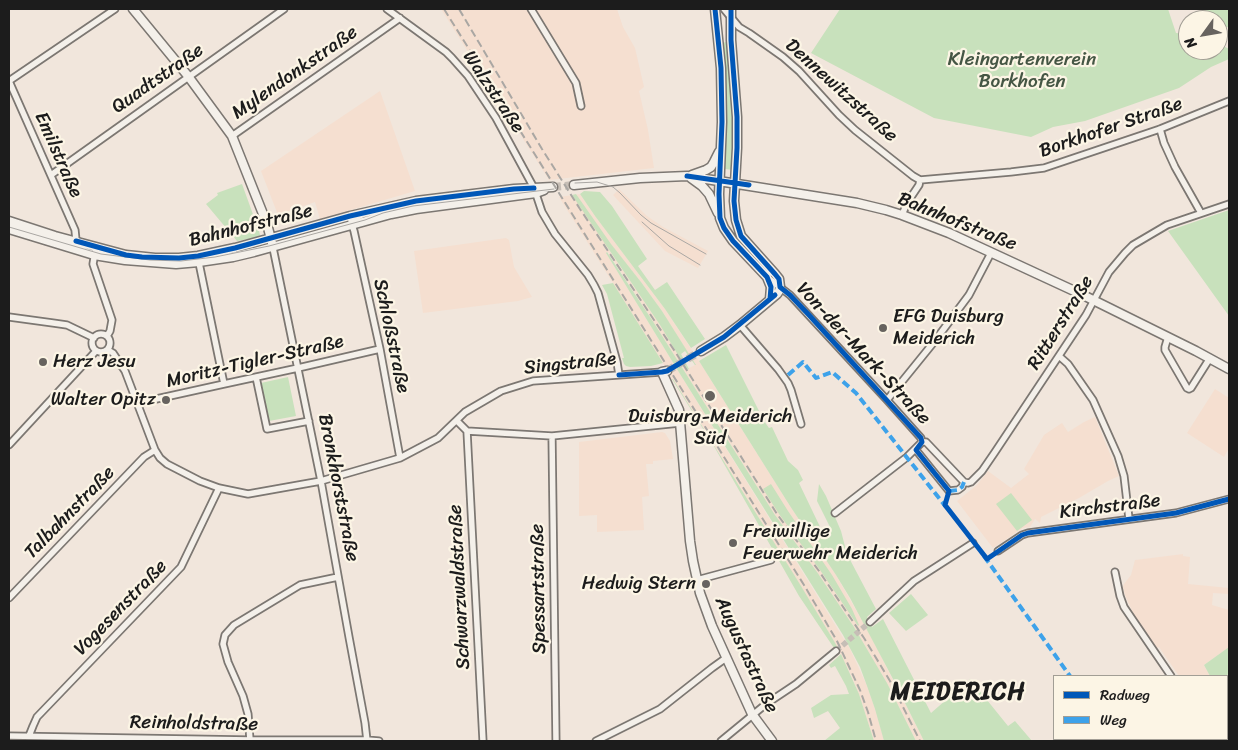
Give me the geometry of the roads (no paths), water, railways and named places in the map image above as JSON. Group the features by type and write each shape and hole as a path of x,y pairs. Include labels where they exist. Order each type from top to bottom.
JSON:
{"main road":[{"name":"Bronkhorststraße","path":"133,9 188,76 232,136 267,224 272,242"},
{"name":"Von-der-Mark-Straße","path":"715,9 721,68 720,218 733,241 767,277"},
{"name":"Von-der-Mark-Straße","path":"731,9 732,64 737,117 735,214 741,236 779,279 780,287"},
{"path":"687,176 700,173 711,167 721,148"},
{"path":"687,176 696,181 709,194 720,218"},
{"name":"Bahnhofstraße","path":"574,185 640,178 687,176 857,203 902,215 949,233 1095,300 1229,369"},
{"name":"Bahnhofstraße","path":"9,229 75,245 125,260 176,264 236,248 272,242 416,209 552,188"},
{"name":"Bahnhofstraße","path":"272,242 373,210 416,201 514,189 535,191"},
{"name":"Bahnhofstraße","path":"9,221 55,236 75,245"},
{"path":"767,277 771,287 770,299"},
{"path":"701,351 740,325 780,291 780,287"},
{"name":"Augustastraße","path":"664,372 679,410 690,541 697,580 710,622 752,714 772,741"}],"street":[{"path":"9,81 115,9"},
{"name":"Quadtstraße","path":"51,174 284,9"},
{"name":"Walzstraße","path":"387,9 446,52 468,76 499,123 535,191 542,212 555,234 594,285 601,302 619,375"},
{"path":"532,9 576,83 581,106"},
{"name":"Dennewitzstraße","path":"724,9 739,27 790,62 855,130 920,180"},
{"name":"Mylendonkstraße","path":"232,136 400,18"},
{"path":"731,31 739,27"},
{"name":"Emilstraße","path":"9,81 75,230 75,245"},
{"name":"Borkhofer Straße","path":"920,180 1044,168 1160,129 1229,101"},
{"path":"1160,129 1175,167 1201,213"},
{"path":"902,215 920,180"},
{"name":"Ritterstraße","path":"949,491 958,490 964,482 971,482 986,465 1095,300 1112,268 1133,246 1167,225 1229,204"},
{"name":"Bahnhofstraße","path":"352,223 373,210"},
{"name":"Schloßstraße","path":"352,223 380,349 400,458"},
{"name":"Bronkhorststraße","path":"272,242 322,481 367,741"},
{"path":"95,251 93,264 112,320 107,336"},
{"path":"887,400 969,295 991,253"},
{"path":"198,259 224,384"},
{"name":"Von-der-Mark-Straße","path":"767,277 790,295 887,400 921,438 922,442 926,442 964,482"},
{"path":"9,317 54,323 94,338"},
{"path":"740,325 788,383 801,424"},
{"path":"102,334 107,336 111,344 108,350 101,353 96,351 92,346 94,338 102,334"},
{"path":"1168,337 1164,347 1165,350 1187,388 1191,388 1210,358"},
{"name":"Moritz-Tigler-Straße","path":"138,403 380,349"},
{"path":"108,350 113,353 125,371 155,450"},
{"path":"9,445 96,351"},
{"path":"1059,356 1068,364 1093,400 1114,448 1124,476 1129,519"},
{"name":"Singstraße","path":"155,450 167,464 200,481 219,488 248,494 322,481 400,458 438,438 465,412 501,391 532,381 664,372"},
{"path":"256,377 267,429 309,421"},
{"path":"457,421 467,431 552,436 680,423"},
{"name":"Schwarzwaldstraße","path":"467,431 483,741"},
{"name":"Spessartstraße","path":"552,436 556,741"},
{"path":"835,513 916,450 922,442"},
{"name":"Talbahnstraße","path":"9,598 144,457 155,450"},
{"name":"Von-der-Mark-Straße","path":"916,450 949,491"},
{"name":"Vogesenstraße","path":"30,736 38,717 181,567 219,488"},
{"name":"Kirchstraße","path":"998,551 1028,533 1176,513 1229,499"},
{"path":"870,622 914,581 973,543"},
{"name":"Augustastraße","path":"697,580 771,560"},
{"path":"1115,572 1124,607 1170,675"},
{"path":"250,740 248,714 243,696 228,662 223,644 226,635 234,625 300,585 338,577"},
{"path":"721,741 752,714 796,684 836,651"},
{"path":"596,741 660,709 726,658"},
{"name":"Reinholdstraße","path":"9,736 134,740 378,741"}],"tunnel":[{"path":"553,187 574,185"},
{"path":"667,371 701,351"},
{"path":"836,651 870,622"}],"tram line":[{"path":"575,183 597,182 613,187 651,223 706,254"},
{"path":"9,227 101,254 150,260 181,261 215,257 269,246 413,206 554,189"},
{"path":"642,222 669,246 700,265"}],"railway":[{"path":"444,9 804,585 837,641 860,690 876,741"},
{"path":"459,9 580,209 676,353 777,514 819,571 864,638 890,681 920,741"}],"place":[{"name":"EFG Duisburg Meiderich","path":"883,328"},
{"name":"Herz Jesu","path":"43,362"},
{"name":"Duisburg-Meiderich Süd","path":"710,396"},
{"name":"Walter Opitz","path":"166,400"},
{"name":"Freiwillige Feuerwehr Meiderich","path":"733,543"},
{"name":"Hedwig Stern","path":"706,584"}],"district":[{"name":"MEIDERICH","path":"958,693"}],"park label":[{"name":"Kleingartenverein Borkhofen","path":"1022,71"}]}
